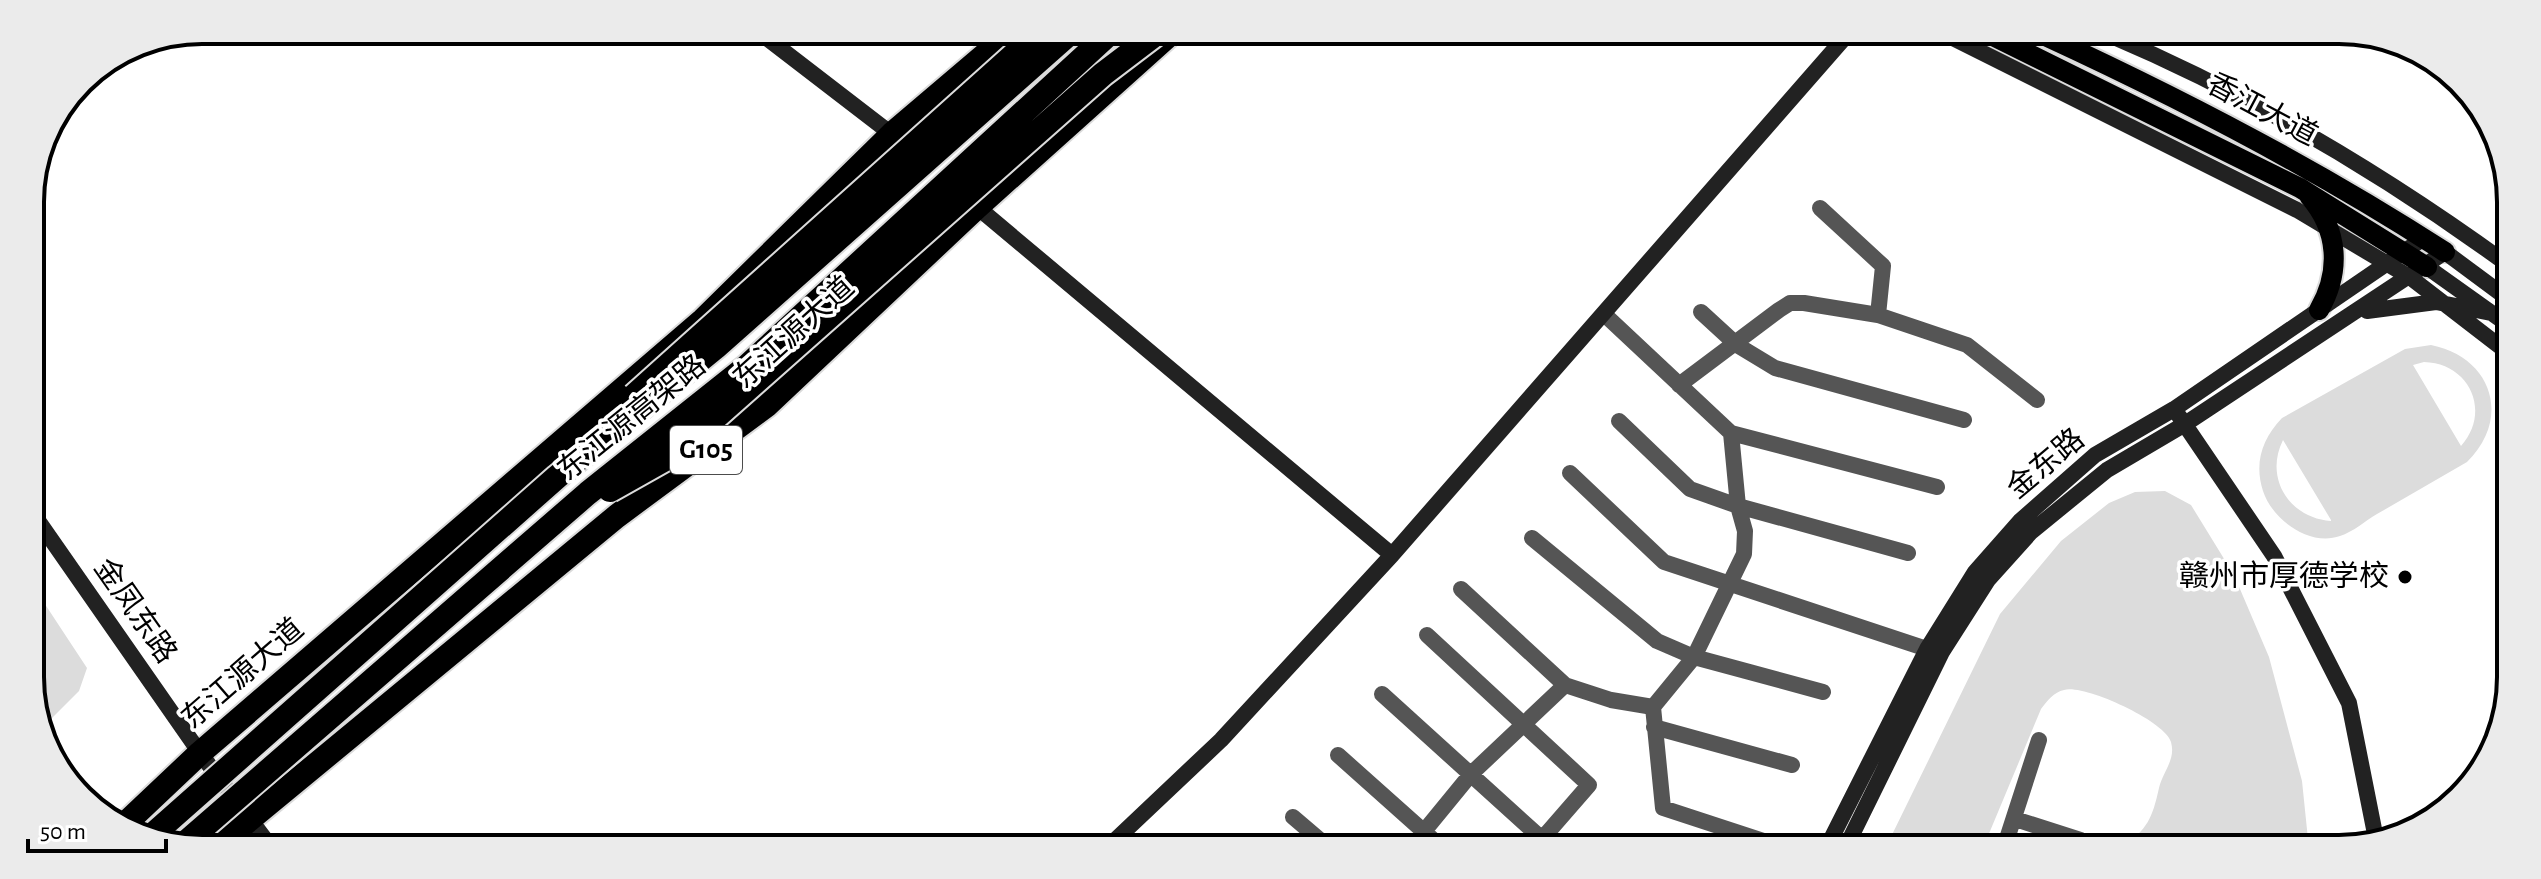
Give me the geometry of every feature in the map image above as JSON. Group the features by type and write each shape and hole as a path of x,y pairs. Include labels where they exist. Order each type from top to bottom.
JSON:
{"highway":[{"name":"东江源大道","path":"131,818 200,753 703,320 892,134 998,44"},
{"path":"557,477 644,386 1024,44"},
{"name":"东江源高架路","path":"159,829 557,477 716,347 1057,44"},
{"name":"东江源高架路","path":"195,835 558,518 745,368 1098,44"},
{"path":"558,518 674,454 1103,74 1143,44"},
{"name":"东江源大道","path":"230,835 617,516 767,405 977,207 1159,44"}],"main road":[{"path":"2009,44 2300,188 2419,273"},
{"name":"香江大道","path":"2062,44 2214,117 2325,177 2445,252"},
{"path":"2300,188 2321,211 2329,228 2334,270 2319,310"}],"street":[{"path":"775,44 892,134 1392,555"},
{"path":"1121,835 1221,740 1392,555 1839,44"},
{"path":"1965,44 2239,178 2329,228 2396,257"},
{"path":"2129,44 2227,89 2305,133 2384,179 2497,252"},
{"path":"1820,208 1883,266 1878,315"},
{"name":"金东路","path":"1833,835 1927,649 1975,572 2020,521 2095,455 2174,409 2424,238"},
{"path":"2445,252 2497,291"},
{"name":"金东路","path":"1852,835 1942,652 1988,580 2031,532 2107,470 2185,424 2419,273 2445,252"},
{"path":"2419,273 2444,303 2497,344"},
{"path":"2419,273 2497,317"},
{"path":"1679,385 1790,303 1878,315 1967,345 2037,400"},
{"path":"2350,317 2392,305 2444,303 2491,313"},
{"path":"1701,312 1737,345 1775,368 1964,420"},
{"path":"1604,314 1731,433 1937,487"},
{"path":"2174,409 2274,556 2349,703 2374,831"},
{"path":"1619,421 1690,489 1738,506 1908,553"},
{"path":"1731,433 1738,506 1745,531 1744,554 1694,657 1653,707 1663,808 1745,835"},
{"path":"1570,473 1664,562 1927,649"},
{"name":"金凤东路","path":"44,529 200,753 262,835"},
{"path":"1532,538 1657,641 1694,657 1823,692"},
{"path":"1461,589 1565,685 1611,700 1653,707"},
{"path":"1427,635 1589,785 1545,835"},
{"path":"1420,835 1471,774 1521,723 1565,685"},
{"path":"1382,694 1538,835"},
{"path":"1654,727 1792,765"},
{"path":"2009,835 2039,740"},
{"path":"1338,755 1428,835"},
{"path":"1293,817 1314,835"},
{"path":"2015,819 2065,835"}],"shaded area":[{"path":"2431,345 2452,352 2469,362 2481,376 2489,392 2491,409 2489,427 2481,445 2467,462 2345,534 2316,538 2293,528 2274,511 2260,481 2260,461 2269,434 2282,418 2405,349","holes":["2424,362 2440,364 2453,371 2471,391 2475,418 2461,446 2413,365","2283,440 2331,520 2331,521 2303,512 2284,494 2277,468"]},
{"path":"2165,491 2191,505 2234,575 2269,657 2302,781 2308,835 2138,835 2151,815 2170,760 2171,742 2155,724 2123,706 2088,693 2064,690 2048,700 2041,709 1988,835 1892,835 2000,614 2061,541 2109,503 2135,492"},
{"path":"44,603 87,668 79,691 50,720 45,697"}],"place":[{"name":"赣州市厚德学校","path":"2405,577"}]}
